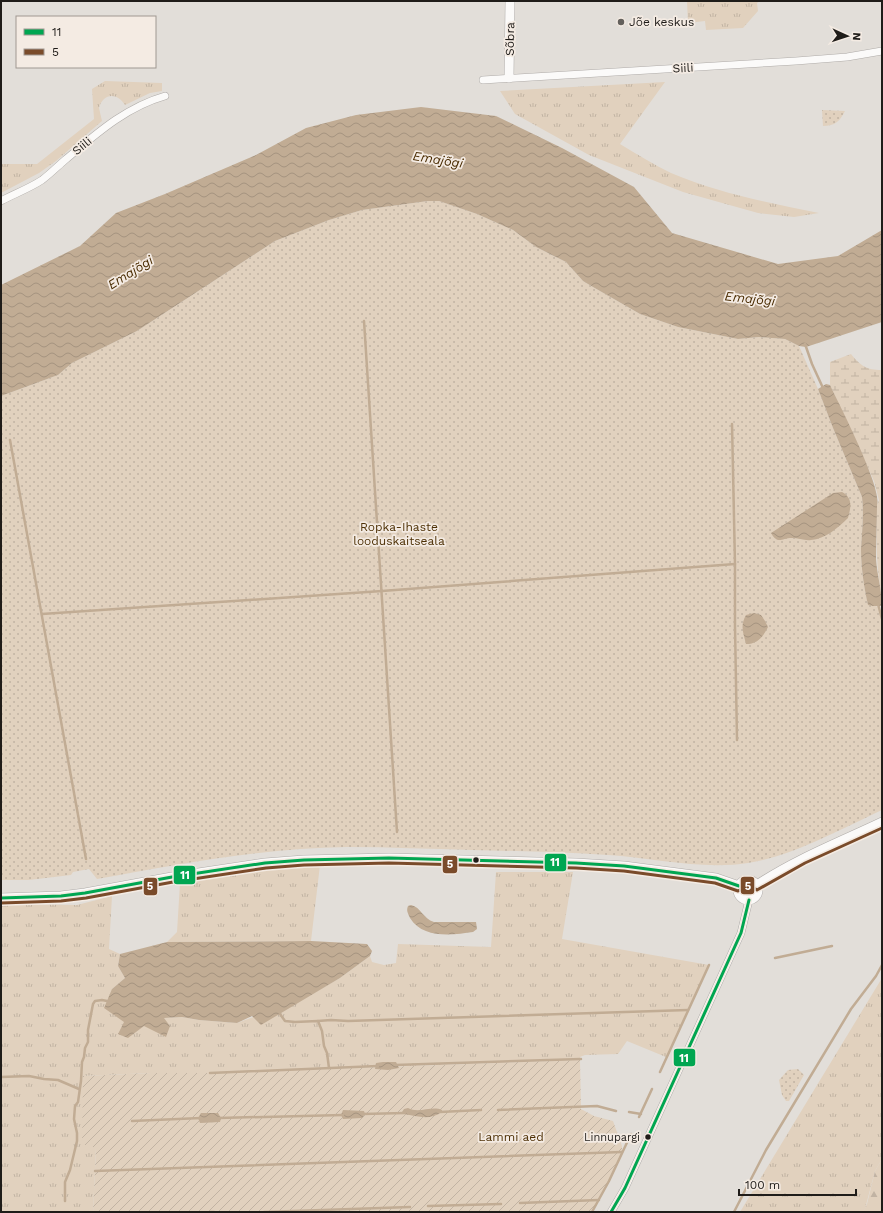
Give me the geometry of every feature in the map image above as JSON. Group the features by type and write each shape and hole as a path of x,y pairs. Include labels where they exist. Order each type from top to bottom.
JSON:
{"street":[{"name":"Sõbra","path":"509,78 510,1"},
{"name":"Siili","path":"483,80 848,57 882,51"},
{"name":"Siili","path":"1,201 42,180 93,136 119,117 135,107 166,96"},
{"path":"757,885 775,873 808,856 882,822"},
{"path":"1,898 54,897 85,893 214,870 265,863 304,860 389,858 576,863 624,866 716,878 739,886"},
{"path":"750,880 755,882 757,885 758,892 755,898 748,900 742,898 738,892 739,886 743,881 750,880"},
{"path":"611,1212 625,1188 741,933 748,900"}],"green space":[{"path":"687,1 760,1 757,3 758,11 743,28 706,30 705,21 688,23"},
{"path":"105,81 162,83 162,91 150,93 125,105 114,96 107,97 101,103 99,108 102,121 56,161 39,173 1,193 1,164 37,164 94,119 92,89"},
{"path":"665,82 620,144 665,170 689,180 744,197 819,213 794,217 758,213 683,192 589,155 515,114 500,91"},
{"path":"822,110 845,111 837,122 831,125 823,126"},
{"name":"Ropka-Ihaste looduskaitseala","path":"428,201 439,201 477,214 513,230 536,247 566,262 583,281 640,314 678,327 738,339 759,337 785,339 799,346 862,497 863,517 861,557 864,584 868,604 879,607 882,619 882,810 799,848 765,859 731,865 678,863 625,856 574,853 347,847 284,850 222,858 97,879 89,869 73,872 71,875 29,880 1,880 1,396 58,375 72,363 137,331 275,241 329,220 362,210"},
{"path":"851,354 864,366 882,370 882,595 878,572 877,550 877,505 879,500 874,481 830,385 830,362"},
{"path":"320,865 311,941 167,942 177,932 180,883 240,871"},
{"path":"496,872 573,872 562,939 709,965 666,1057 627,1041 618,1054 585,1055 580,1057 580,1060 83,1076 96,1148 93,1212 1,1212 1,904 77,905 112,896 109,949 120,954 118,966 125,978 112,989 144,1026 170,1026 163,1018 182,1017 237,1023 305,998 340,978 370,956 372,962 384,965 396,963 398,944 491,947"},
{"path":"746,883 752,883 756,887 756,893 752,897 746,897 742,893 742,887"},
{"path":"882,978 882,1159 875,1171 865,1209 863,1212 740,1212"},
{"name":"Lammi aed","path":"580,1060 581,1109 594,1116 613,1121 622,1146 622,1152 609,1181 592,1212 93,1212 96,1148 82,1144 83,1076"},
{"path":"798,1069 804,1075 789,1101 786,1101 782,1095 779,1080 788,1070"},
{"path":"882,1159 882,1212 863,1212 867,1204 875,1171"}],"water":[{"name":"Emajõgi","path":"421,107 496,116 562,148 634,187 672,233 778,264 838,256 882,230 882,322 806,347 799,346 785,339 759,337 738,339 678,327 640,314 593,287 583,281 566,262 536,247 513,230 477,214 439,201 428,201 362,210 329,220 275,241 137,331 72,363 58,375 1,396 1,285 80,246 116,213 165,194 256,155 306,128 356,115"},
{"path":"826,384 830,385 859,446 877,496 876,559 882,606 868,605 864,584 861,549 863,516 862,497 818,389"},
{"path":"842,492 846,494 850,500 850,507 848,518 836,529 821,538 811,540 788,538 778,540 773,537 771,533 833,493"},
{"path":"754,613 761,615 768,627 759,639 753,643 746,644 743,622 746,615"},
{"path":"411,905 434,922 476,922 477,929 473,932 456,934 438,934 430,932 416,925 410,918 407,909 408,906"},
{"path":"311,941 367,944 372,951 370,956 340,978 261,1025 252,1016 237,1023 182,1017 164,1018 170,1026 166,1037 144,1026 128,1038 118,1034 124,1022 104,1008 112,989 125,978 118,966 120,954 167,942"},
{"path":"396,1062 399,1068 388,1070 375,1069 376,1063"},
{"path":"408,1108 417,1110 434,1108 442,1110 442,1112 428,1117 418,1117 404,1114 402,1112 404,1109"},
{"path":"343,1110 364,1111 365,1114 362,1118 343,1119 341,1115"},
{"path":"201,1113 218,1113 221,1118 220,1122 200,1123 198,1118"}],"waterway":[{"path":"364,321 397,832"},
{"path":"805,344 823,388"},
{"path":"732,424 737,740"},
{"path":"10,440 86,859"},
{"path":"42,614 382,591 735,564"},
{"path":"878,604 882,619"},
{"path":"775,958 832,946"},
{"path":"660,1072 709,965"},
{"path":"734,1212 766,1150 851,1009 876,976 882,965"},
{"path":"65,1201 65,1182 70,1170 77,1141 74,1119 75,1106 78,1102 82,1062 88,1042 88,1030 93,1004 95,1001 107,1001"},
{"path":"318,1021 688,1010"},
{"path":"280,1014 285,1021 318,1021 322,1031 329,1068"},
{"path":"395,1065 581,1059"},
{"path":"210,1073 378,1066"},
{"path":"1,1077 29,1076 58,1080 79,1089"},
{"path":"639,1117 652,1089"},
{"path":"498,1110 597,1106 616,1111"},
{"path":"440,1112 481,1110"},
{"path":"629,1112 641,1114"},
{"path":"362,1114 405,1113"},
{"path":"218,1118 343,1115"},
{"path":"132,1121 201,1118"},
{"path":"592,1212 609,1181 631,1134"},
{"path":"95,1171 622,1152"},
{"path":"520,1203 599,1200"},
{"path":"428,1206 501,1204"},
{"path":"264,1212 410,1207"}],"transit line":[{"name":"5","path":"1,903 61,901 86,898 173,882 266,868 304,865 389,863 576,868 624,871 715,883 738,891 749,885 757,890 805,863 882,828"},
{"name":"11","path":"1,898 61,896 85,893 172,877 265,863 304,860 389,858 576,863 624,866 716,878 739,886"},
{"name":"11","path":"611,1212 625,1188 741,933 749,900"}],"place":[{"name":"Jõe keskus","path":"621,22"},
{"name":"Linnupargi","path":"648,1137"}]}
